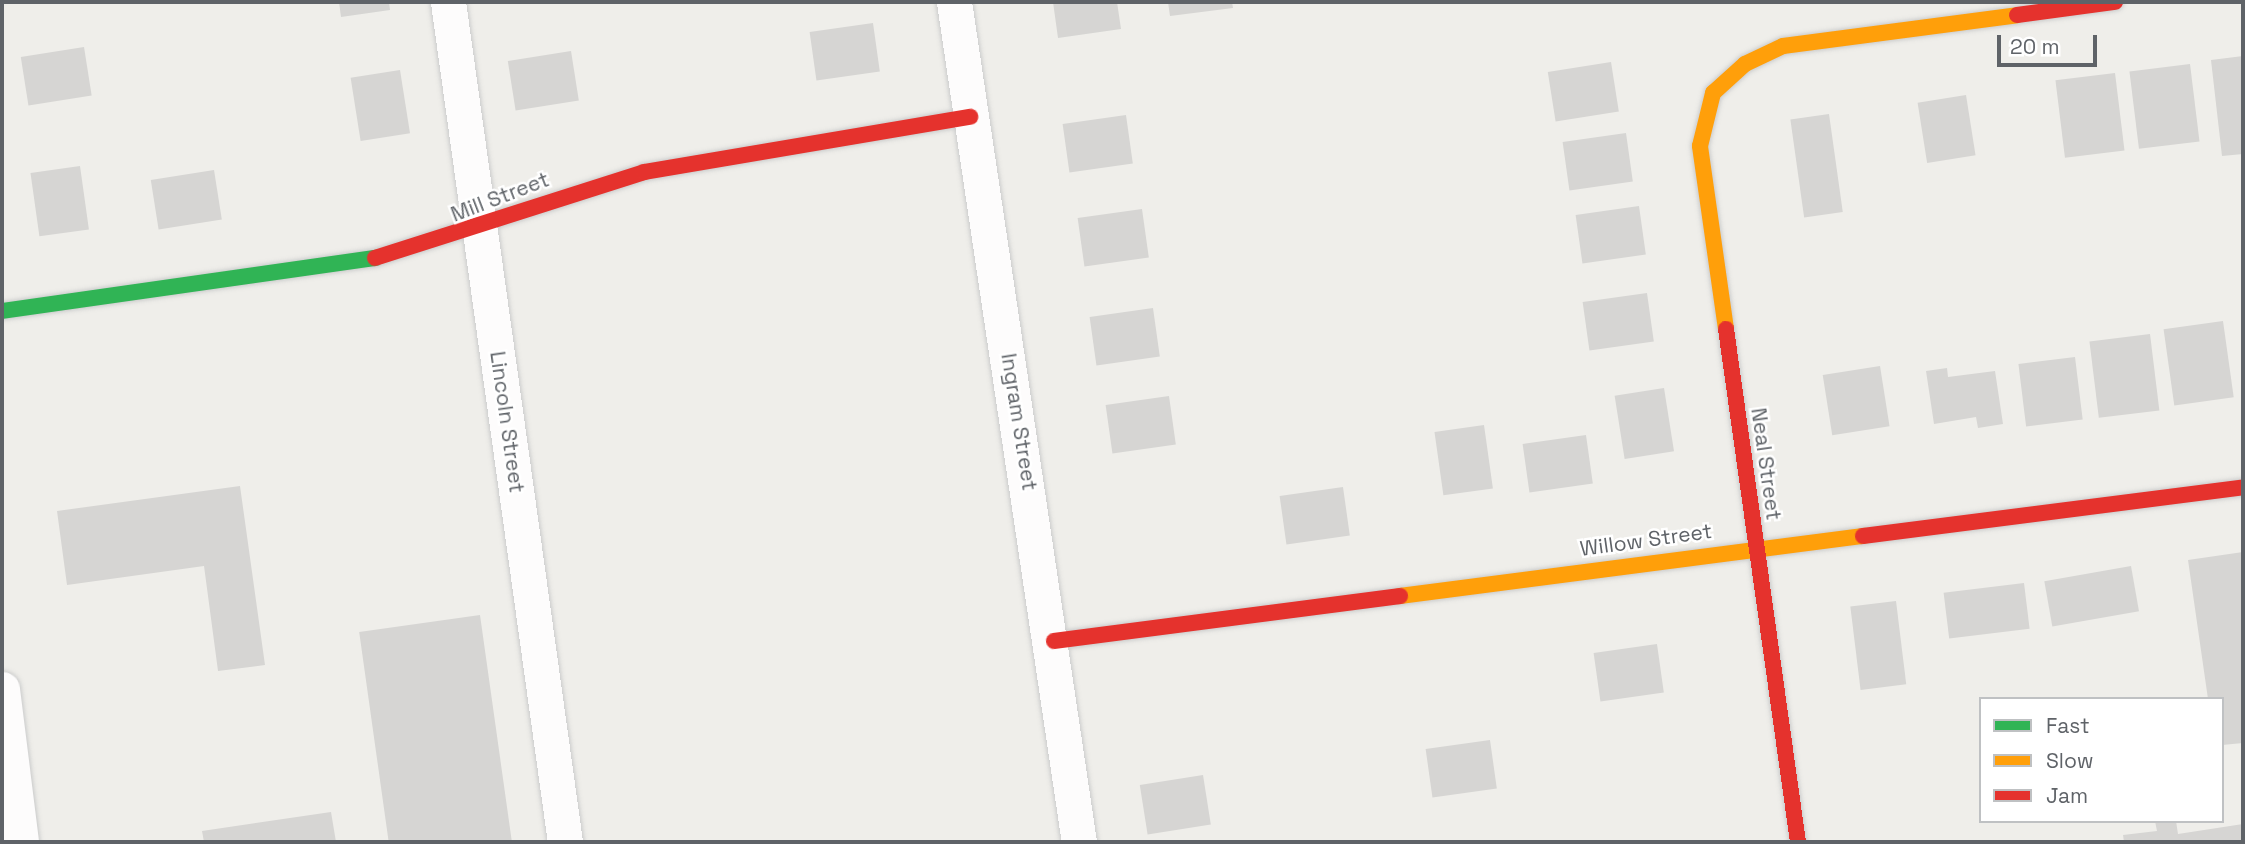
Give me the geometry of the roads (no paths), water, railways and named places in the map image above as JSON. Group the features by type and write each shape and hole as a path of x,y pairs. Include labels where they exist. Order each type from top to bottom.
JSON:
{"street":[{"name":"Lincoln Street","path":"448,2 565,842"},
{"name":"Ingram Street","path":"954,2 1054,641 1079,842"},
{"name":"Neal Street","path":"1798,842 1700,146 1713,93 1745,64 1783,46 2115,2"},
{"name":"Mill Street","path":"2,311 385,256 481,230 544,201 644,172 970,117"},
{"name":"Willow Street","path":"1054,641 1756,547 2243,486"},
{"path":"2,689 21,842"}]}
